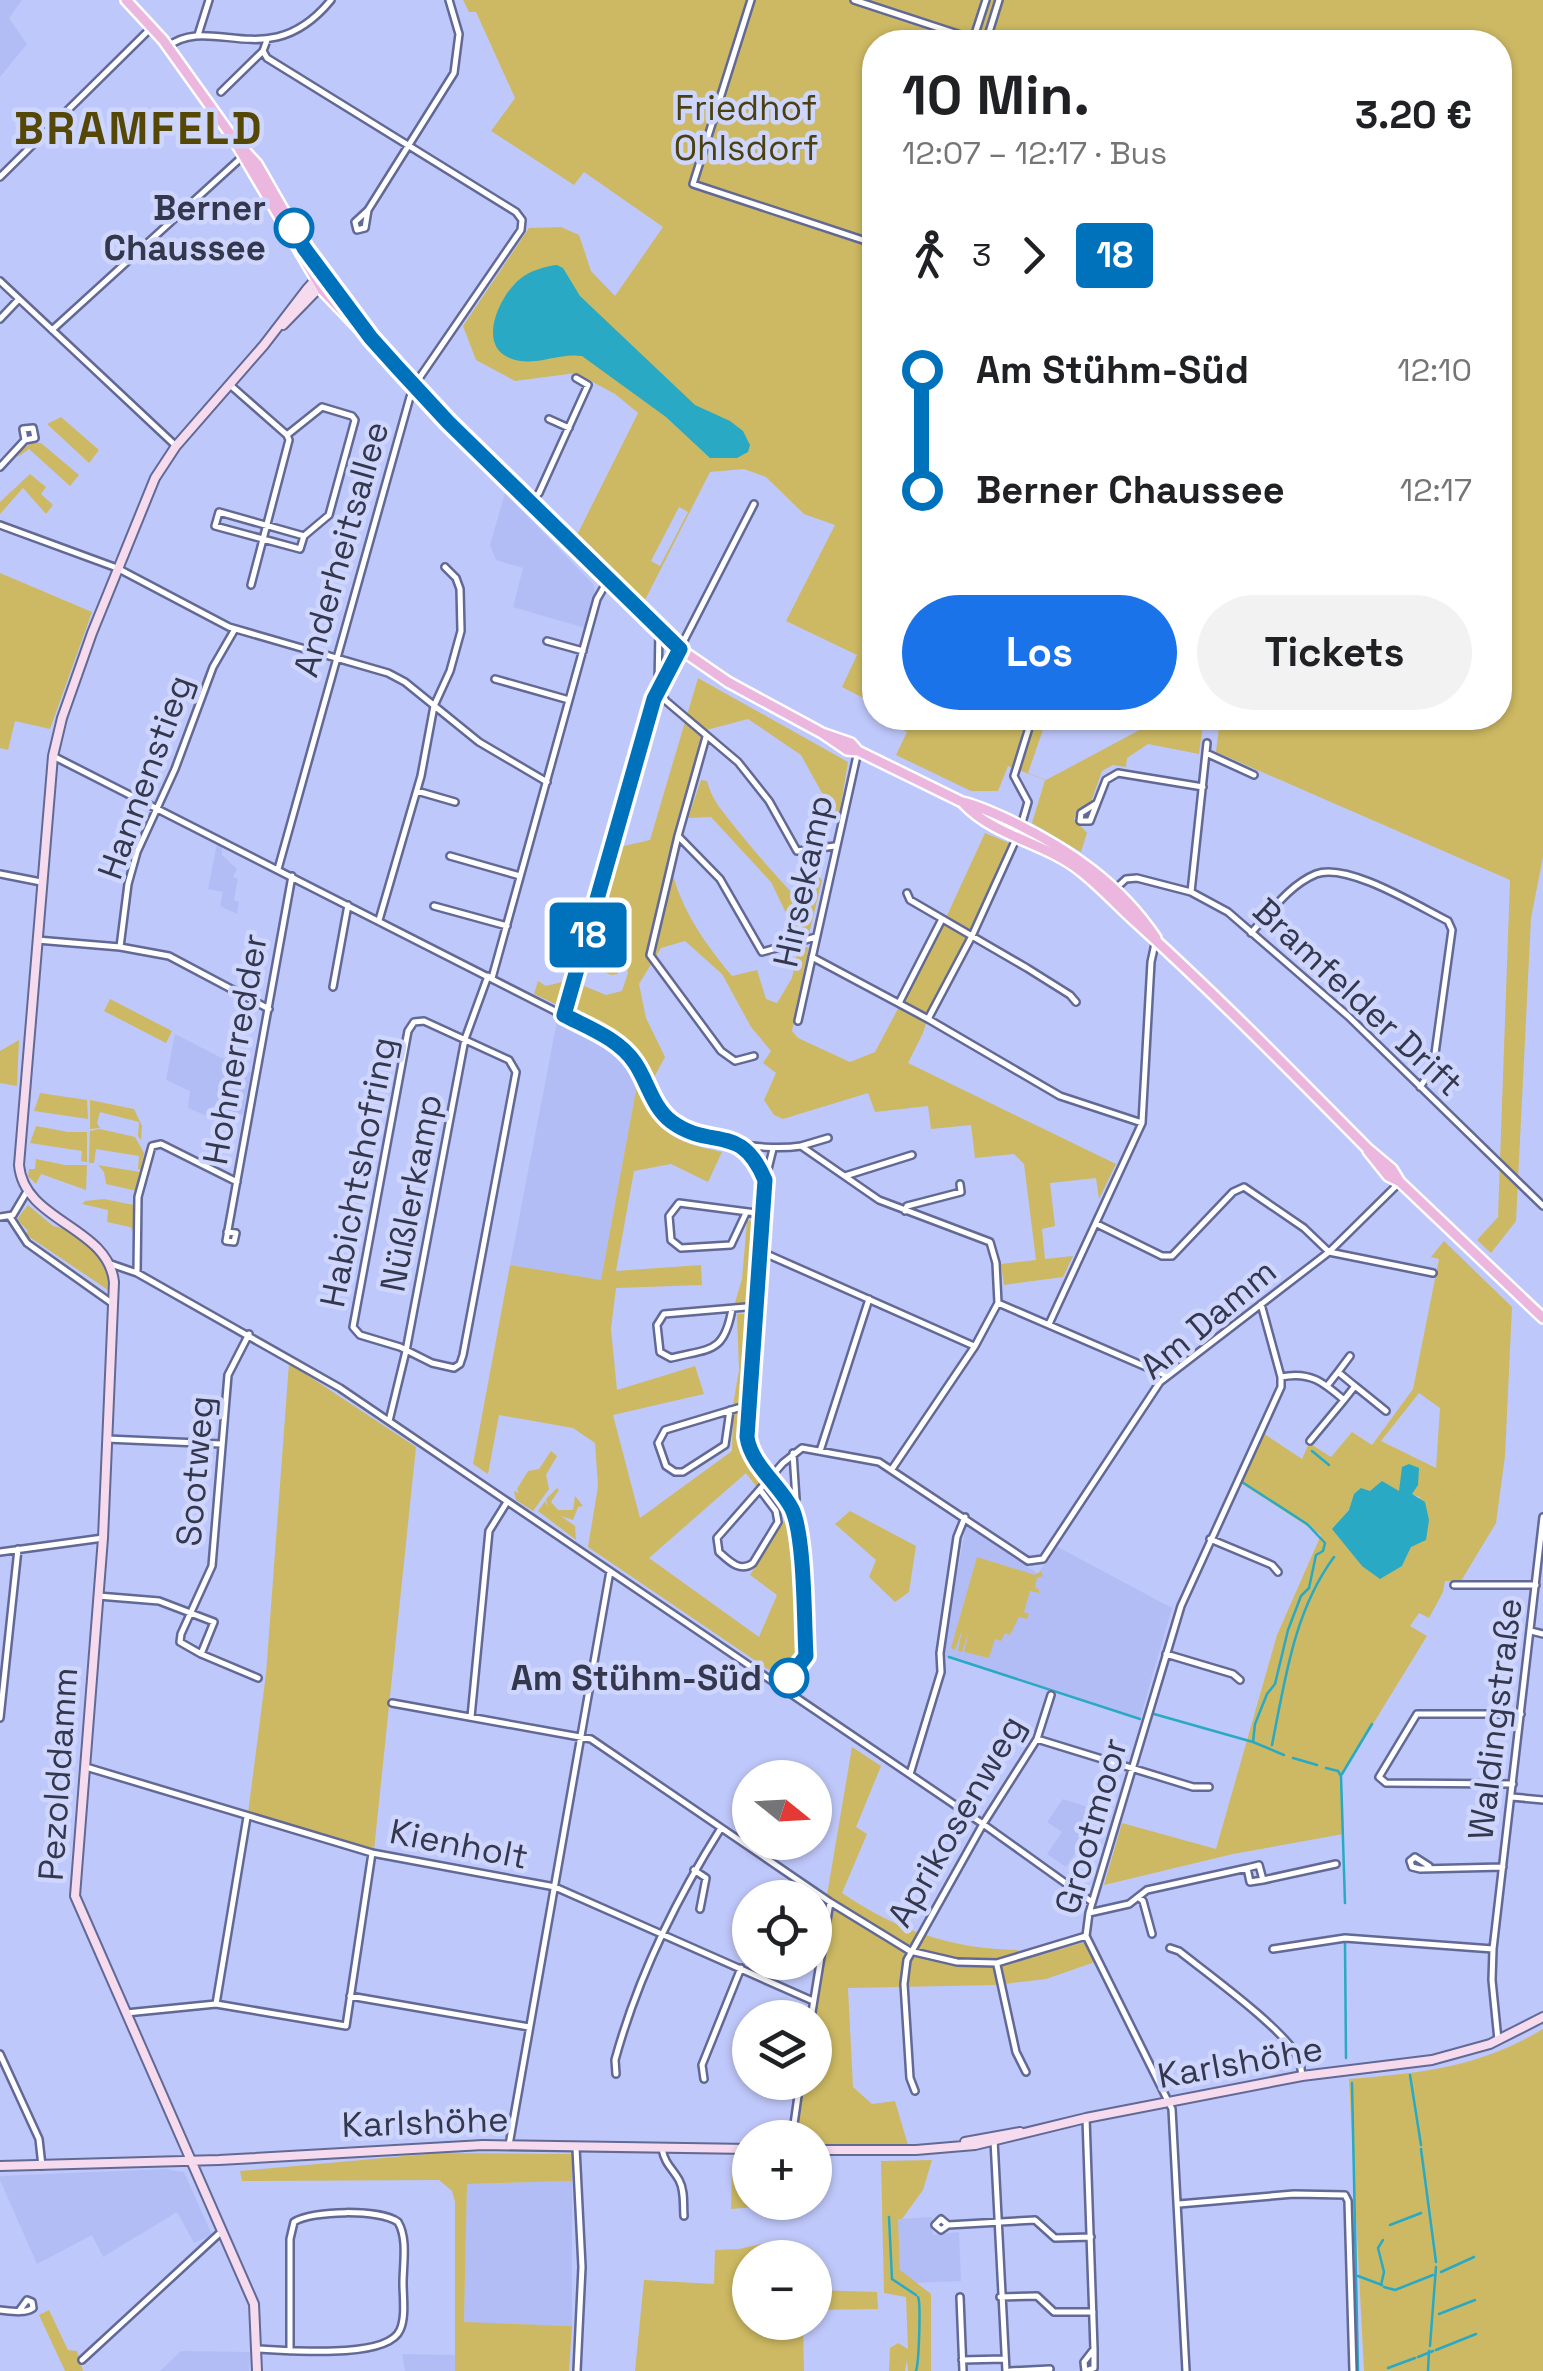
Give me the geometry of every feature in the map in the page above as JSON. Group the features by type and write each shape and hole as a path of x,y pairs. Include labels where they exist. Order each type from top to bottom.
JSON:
{"main road":[{"path":"126,0 168,46 233,138 261,169 321,282"},
{"path":"233,138 321,282 415,386 680,649 728,682 822,733 851,743 858,752 962,802 973,814 1019,832 1111,892 1392,1169 1400,1182 1543,1318"}],"street":[{"path":"198,36 209,0"},
{"path":"168,46 185,35 246,42 267,40 304,26 331,0"},
{"path":"368,210 454,73 459,34 449,0"},
{"path":"751,0 693,184 862,240"},
{"path":"854,0 940,30"},
{"path":"976,30 986,0"},
{"path":"989,30 1000,0"},
{"path":"0,177 152,28"},
{"path":"221,92 262,51 267,40"},
{"path":"262,51 266,58 408,147"},
{"name":"Anderheitsallee","path":"278,869 415,386 521,230 522,220 516,212 408,147"},
{"path":"52,330 242,157"},
{"path":"0,281 176,446"},
{"path":"321,282 176,446 156,478 117,568 62,718 53,756 18,1165 26,1192 101,1250 111,1264 136,1273 249,1334 389,1422 910,1774 1092,1902"},
{"path":"0,319 19,299"},
{"path":"529,502 539,493 588,386 576,378"},
{"path":"229,384 289,440 251,585"},
{"path":"288,435 322,407 356,420 329,514 304,536 300,549 215,526 219,512 304,536"},
{"path":"549,418 569,428"},
{"path":"0,467 25,440"},
{"path":"564,1015 658,689 754,504"},
{"path":"0,525 117,568 235,629 396,677 479,742 547,782"},
{"path":"379,920 416,791 434,706 450,671 463,618 458,582 445,566"},
{"name":"Nüßlerkamp","path":"389,1422 465,1039 507,926 598,598 608,580"},
{"name":"Hannenstieg","path":"120,948 128,884 137,852 212,666 235,629"},
{"path":"660,630 658,689 662,698 738,762 797,851 835,846"},
{"path":"547,641 583,651"},
{"path":"495,679 569,700"},
{"path":"928,1019 972,936 1019,832 1028,802 1014,776 1028,730"},
{"path":"706,736 650,955 721,1051 735,1061 754,1056"},
{"path":"1192,892 1208,742"},
{"name":"Hirsekamp","path":"798,1021 858,752"},
{"path":"1206,752 1254,774"},
{"path":"53,756 564,1015 626,1051 655,1103 675,1124 688,1132 744,1147 765,1180"},
{"path":"1097,803 1106,780 1118,772 1203,787"},
{"path":"416,791 456,802"},
{"path":"678,836 720,879 762,952 816,938"},
{"path":"450,856 520,876"},
{"path":"1251,933 1284,897 1319,872 1337,871 1368,882 1448,920 1452,930 1433,1068 1420,1087"},
{"path":"0,874 42,883"},
{"name":"Hohnerredder","path":"228,1232 292,876"},
{"name":"Bramfelder Drift","path":"1111,892 1124,880 1133,878 1192,892 1228,912 1348,1016 1542,1200"},
{"path":"906,893 910,900 1076,1002"},
{"path":"333,987 348,905"},
{"path":"434,906 507,926"},
{"path":"899,1003 941,921"},
{"path":"1048,1324 1142,1123 1151,962 1156,938"},
{"path":"38,940 170,956 268,1008"},
{"path":"812,957 1060,1096 1142,1123"},
{"name":"Habichtshofring","path":"421,1020 465,1039 509,1060 515,1067 461,1362 456,1367 444,1367 360,1335 354,1326 408,1031 412,1022 421,1020"},
{"path":"744,1147 774,1149 828,1138"},
{"path":"136,1273 138,1197 152,1146 160,1144 236,1182"},
{"path":"801,1146 879,1200 990,1242 996,1263 998,1303 975,1346 892,1469"},
{"path":"774,1149 765,1180 748,1444 791,1508 797,1530 806,1656 781,1687"},
{"path":"845,1176 912,1156"},
{"name":"Am Damm","path":"964,1517 1028,1561 1043,1559 1168,1376 1330,1252 1400,1182"},
{"path":"905,1212 907,1206 962,1192 960,1184"},
{"path":"1097,1224 1162,1256 1172,1256 1232,1192 1244,1186 1304,1228 1330,1252 1433,1272"},
{"path":"10,1216 26,1192"},
{"path":"746,1213 731,1245 681,1248 671,1240 669,1216 679,1203 764,1214"},
{"path":"0,1217 10,1216"},
{"path":"10,1216 26,1243 114,1304"},
{"path":"762,1252 975,1346"},
{"name":"Pezolddamm","path":"111,1264 114,1304 103,1538 75,1896 254,2304 258,2371"},
{"path":"820,1452 869,1299"},
{"path":"998,1303 1168,1376"},
{"path":"1261,1304 1281,1377 1305,1374 1344,1400"},
{"path":"732,1309 726,1336 720,1344 671,1358 660,1352 657,1325 664,1314 758,1306"},
{"name":"Sootweg","path":"190,1612 212,1566 228,1375 249,1334"},
{"path":"1327,1386 1350,1356"},
{"path":"1338,1372 1386,1411"},
{"name":"Grootmoor","path":"1186,2371 1179,2204 1169,2102 1086,1936 1092,1902 1181,1606 1278,1395 1281,1377"},
{"path":"1310,1441 1355,1386"},
{"path":"730,1410 725,1445 683,1472 673,1472 666,1466 658,1443 663,1432 730,1410 750,1406"},
{"path":"108,1439 222,1444"},
{"path":"761,1490 776,1511 777,1525 754,1564 737,1566 718,1552 716,1540 794,1453 802,1448 879,1462 964,1517 957,1537 940,1653 941,1672 910,1774"},
{"path":"791,1508 796,1499 794,1453"},
{"path":"472,1716 489,1531 507,1502"},
{"name":"Waldingstraße","path":"1498,2041 1492,1980 1494,1948 1543,1517"},
{"path":"0,1552 103,1538"},
{"path":"1210,1539 1272,1565 1278,1572"},
{"path":"0,1718 18,1549"},
{"path":"509,2146 610,1571"},
{"path":"1454,1585 1536,1585"},
{"path":"98,1596 159,1601 214,1622 201,1654"},
{"path":"190,1612 180,1642 258,1678"},
{"path":"1531,1631 1543,1634"},
{"path":"1166,1654 1233,1674 1240,1680"},
{"name":"Aprikosenweg","path":"915,2091 910,2078 904,1984 910,1951 1037,1740 1051,1695"},
{"path":"392,1702 591,1739 798,1880"},
{"path":"1513,1784 1386,1783 1379,1777 1416,1714 1522,1714"},
{"path":"1037,1740 1193,1787 1208,1787"},
{"name":"Kienholt","path":"85,1766 372,1853 555,1887 732,1964"},
{"path":"1512,1797 1543,1800"},
{"path":"216,2004 248,1817"},
{"path":"616,2074 615,2060 633,2000 661,1933 721,1828"},
{"path":"126,2013 216,2004 346,2026 372,1853"},
{"path":"1247,1868 1250,1882 1336,1864"},
{"path":"1089,1913 1129,1904 1146,1890 1259,1865 1262,1880"},
{"name":"Waldingstraße","path":"1429,1866 1503,1867"},
{"path":"694,1870 706,1878 700,1909"},
{"path":"1138,1897 1143,1901 1152,1934"},
{"path":"832,1903 910,1951 957,1962 997,1963 1086,1936"},
{"path":"1273,1949 1345,1938 1494,1948"},
{"path":"1170,1948 1179,1951 1255,2012 1292,2048 1299,2058 1302,2076"},
{"path":"997,1963 1016,2052 1026,2072"},
{"path":"704,2079 702,2064 736,1980"},
{"name":"Kienholt","path":"767,1980 811,2000"},
{"path":"350,1996 530,2028"},
{"name":"Karlshöhe","path":"832,2150 916,2150 961,2144 1302,2076 1432,2060 1498,2041 1543,2017"},
{"path":"0,2054 38,2139 42,2166"},
{"path":"1086,2118 1094,2350"},
{"path":"994,2138 1004,2359 1008,2371 1050,2369"},
{"name":"Karlshöhe","path":"0,2166 420,2147 732,2150"},
{"path":"576,2148 582,2267 576,2371"},
{"path":"662,2149 666,2166 678,2178 683,2191 684,2216"},
{"path":"1179,2204 1294,2194 1345,2196 1353,2371"},
{"path":"258,2350 290,2351 347,2351 387,2342 396,2336 402,2322 404,2239 398,2222 383,2215 316,2214 294,2222 290,2238 290,2351"},
{"path":"948,2225 1035,2220 1056,2238 1091,2237"},
{"path":"82,2360 222,2231"},
{"path":"960,2296 963,2371"},
{"path":"1000,2297 1037,2296 1054,2312 1093,2312"},
{"path":"0,2310 19,2311"},
{"path":"962,2360 1004,2359"}],"shaded area":[{"path":"0,0 22,0 9,18 27,44 0,77"},
{"path":"557,265 563,268 580,296 695,405 743,431 750,445 748,452 737,458 710,458 666,417 582,356 523,361 504,355 493,338 493,327 506,294 528,274"},
{"path":"505,493 593,584 595,591 585,628 513,607 523,568 496,560 490,545"},
{"path":"217,843 222,846 222,855 237,869 233,877 238,879 234,900 239,902 237,914 220,906 223,892 208,889"},
{"path":"558,1016 612,1046 638,1079 601,1281 510,1265"},
{"path":"175,1034 251,1073 243,1115 213,1106 207,1116 188,1108 190,1091 166,1080"},
{"path":"1409,1464 1419,1468 1418,1485 1412,1494 1425,1502 1429,1520 1426,1540 1411,1547 1402,1566 1380,1579 1362,1566 1332,1529 1361,1488 1370,1491 1382,1481 1399,1491 1402,1467"},
{"path":"966,1525 1038,1574 1056,1546 1172,1608 1140,1719 942,1656"},
{"path":"1063,1799 1103,1812 1066,1867 1047,1854 1062,1832 1047,1822"},
{"path":"165,2169 184,2172 212,2235 194,2243 177,2212 103,2257 92,2235 37,2264 0,2180 0,2176"},
{"path":"572,2181 572,2326 464,2323 467,2184"},
{"path":"932,2217 933,2235 959,2232 961,2281 913,2283 900,2271 898,2219"},
{"path":"181,2351 250,2352 249,2371 160,2371"},
{"path":"402,2354 455,2355 455,2371 405,2371"}],"green space":[{"name":"Friedhof Ohlsdorf","path":"463,0 1543,0 1543,857 1531,918 1516,1221 1491,1253 1477,1240 1498,1217 1510,880 1216,752 1219,730 1512,730 1512,30 862,30 862,697 842,687 857,655 786,621 835,525 804,514 766,477 744,469 710,472 645,600 577,535 638,413 615,394 576,373 515,381 476,360 463,326 529,228 561,227 579,235 591,271 615,296 663,227 584,172 574,185 491,131 515,98 476,12 469,12","holes":["679,507 688,512 660,566 651,561"]},
{"path":"61,417 99,450 89,463 47,424"},
{"path":"32,443 41,443 79,475 70,486 29,449 18,457"},
{"path":"30,474 46,487 41,494 53,505 46,514 23,488 0,514 0,502"},
{"path":"0,573 92,612 50,729 15,721 8,750 0,748"},
{"path":"698,678 848,762 838,822 801,755 748,719 706,730 669,856 684,905 701,935 732,976 757,970 766,999 777,1003 792,978 798,949 809,947 792,1031 798,1038 850,1062 875,1052 944,922 985,833 1009,843 1004,864 931,1007 908,1063 1116,1164 1099,1199 1096,1178 1050,1183 1055,1226 1042,1229 1045,1259 1073,1256 1063,1277 1004,1285 1001,1264 1036,1260 1024,1164 1014,1154 975,1158 971,1125 931,1129 928,1106 875,1112 868,1093 783,1119 774,1115 764,1100 776,1073 763,1063 771,1051 751,1027 722,974 685,941 661,948 639,984 646,1018 665,1057 651,1083 627,1051 601,1028 534,994 538,981 546,986 570,980 606,995 622,991 628,973 626,964 617,965 618,974 611,975 583,962 615,848 650,840"},
{"path":"903,730 1043,730 1028,773 1046,780 1140,730 1202,730 1199,754 1148,744 1127,758 1126,767 1113,765 1102,771 1091,802 1077,810 1074,819 1087,833 1081,852 1032,823 1045,780 1008,766 998,791 971,791 896,755 907,732"},
{"path":"701,780 707,781 722,810 803,902 816,875 822,880 808,938 799,940 771,882 711,817 688,818"},
{"path":"110,999 172,1031 166,1043 104,1011"},
{"path":"19,1040 17,1086 0,1083 0,1051"},
{"path":"638,1079 650,1103 648,1109 670,1134 722,1152 708,1182 671,1164 634,1171 616,1271 701,1265 702,1285 616,1288 611,1329 617,1390 695,1366 704,1394 613,1415 640,1518 732,1451 733,1414 746,1411 745,1451 767,1480 758,1489 746,1473 649,1558 759,1637 777,1595 750,1575 787,1516 801,1647 778,1676 588,1547 598,1486 595,1443 573,1428 499,1415 488,1474 473,1464 510,1265 601,1280"},
{"path":"40,1093 87,1100 88,1119 34,1111"},
{"path":"90,1100 134,1109 142,1126 141,1140 139,1122 100,1112 100,1128 90,1129"},
{"path":"36,1126 87,1132 87,1162 81,1161 82,1151 30,1143"},
{"path":"100,1129 135,1137 144,1153 141,1170 139,1156 96,1149 94,1163 89,1163 90,1131"},
{"path":"36,1159 87,1165 86,1190 41,1174 36,1184 28,1176 29,1169 35,1169"},
{"path":"98,1165 140,1172 137,1191 106,1184"},
{"path":"104,1199 134,1205 134,1232 130,1227 107,1222 108,1210 82,1204"},
{"path":"28,1205 53,1226 69,1230 99,1255 108,1276 108,1290 25,1234 28,1231 17,1219"},
{"path":"761,1219 753,1306 734,1306 742,1279 747,1221"},
{"path":"1444,1241 1512,1307 1505,1456 1496,1523 1461,1581 1445,1581 1429,1618 1419,1613 1410,1626 1427,1636 1341,1776 1343,1834 1233,1854 1104,1885 1122,1823 1216,1849 1277,1635 1321,1535 1239,1482 1263,1433 1302,1459 1309,1443 1331,1457 1352,1432 1372,1445 1413,1389 1439,1259 1431,1257","holes":["1419,1393 1440,1408 1436,1468 1381,1441","1382,1482 1420,1497 1411,1547 1402,1566 1389,1571 1362,1566 1333,1529 1352,1506 1354,1494 1370,1491"]},
{"path":"737,1314 753,1314 746,1405 733,1405 739,1370"},
{"path":"289,1363 416,1447 374,1850 248,1813 266,1674"},
{"path":"551,1451 557,1456 546,1475 549,1489 533,1511 516,1500 514,1491 519,1493 517,1489 528,1471 539,1469"},
{"path":"557,1488 551,1502 558,1510 573,1510 575,1496 583,1506 578,1507 573,1520 561,1516 575,1526 576,1540 538,1511 545,1501 548,1507 546,1499"},
{"path":"850,1511 916,1546 909,1592 895,1602 869,1577 876,1560 835,1524"},
{"path":"977,1557 1035,1575 1041,1571 1043,1576 1037,1578 1035,1587 1039,1593 1030,1591 1024,1612 1029,1614 1027,1619 1019,1617 1010,1635 1005,1633 1001,1641 995,1639 989,1658 964,1652 969,1631 962,1652 958,1651 962,1630 955,1650 951,1648"},
{"path":"852,1747 881,1766 856,1827 867,1834 842,1893 904,1927 970,1946 1018,1950 1020,1961 1085,1942 1095,1962 1046,1979 996,1985 848,1988 853,2087 872,2104 895,2101 908,2145 832,2145 832,2120 798,2120 801,2100 832,2100 832,2000 818,2000 821,1980 832,1980 834,1900 830,1880"},
{"path":"1543,2029 1543,2371 1364,2371 1349,2079 1449,2066 1496,2052"},
{"path":"439,2153 572,2154 572,2181 467,2184 464,2322 572,2326 569,2371 455,2371 455,2202 452,2191 439,2180 242,2181 240,2171"},
{"path":"932,2160 923,2190 902,2219 898,2219 900,2270 931,2294 931,2371 908,2371 907,2360 905,2371 889,2371 890,2348 898,2343 908,2349 906,2297 884,2293 881,2161"},
{"path":"732,2249 732,2340 803,2340 804,2371 635,2371 644,2280 714,2284 715,2250"},
{"path":"832,2291 877,2292 878,2309 832,2310"},
{"path":"49,2310 68,2350 77,2351 83,2371 65,2371 39,2315"}],"waterway":[{"path":"1312,1451 1329,1465"},
{"path":"1242,1482 1307,1524 1325,1543 1323,1551 1316,1555 1309,1588 1301,1596 1288,1630 1275,1684 1255,1724 1253,1742"},
{"path":"1272,1745 1300,1623 1334,1557"},
{"path":"949,1657 1140,1719"},
{"path":"1154,1714 1253,1742 1284,1755"},
{"path":"1342,1774 1372,1724"},
{"path":"1293,1758 1317,1765"},
{"path":"1326,1768 1341,1776 1345,1903"},
{"path":"1345,1943 1346,2058"},
{"path":"1410,2075 1421,2145"},
{"path":"1352,2083 1358,2371"},
{"path":"1421,2149 1436,2262"},
{"path":"1390,2225 1421,2213"},
{"path":"889,2217 892,2279 916,2295"},
{"path":"1381,2285 1384,2272 1378,2248 1383,2240"},
{"path":"1441,2272 1474,2257"},
{"path":"1430,2346 1436,2267"},
{"path":"1384,2287 1395,2290 1433,2275"},
{"path":"1358,2276 1382,2285"},
{"path":"916,2371 918,2297"},
{"path":"1439,2314 1475,2300"},
{"path":"1436,2350 1476,2334"},
{"path":"1428,2371 1429,2351"},
{"path":"1418,2357 1433,2351"},
{"path":"1388,2368 1415,2358"}],"bus line":[{"name":"18","path":"294,228 304,248 398,368 680,649 654,699 564,1015 626,1051 666,1118 688,1132 740,1144 753,1156 765,1180 747,1437 751,1451 791,1508 797,1530 806,1656 789,1678"}],"place":[{"name":"Berner Chaussee","path":"294,228"},
{"name":"Am Stühm-Süd","path":"789,1678"}],"district":[{"name":"BRAMFELD","path":"139,128"}]}
